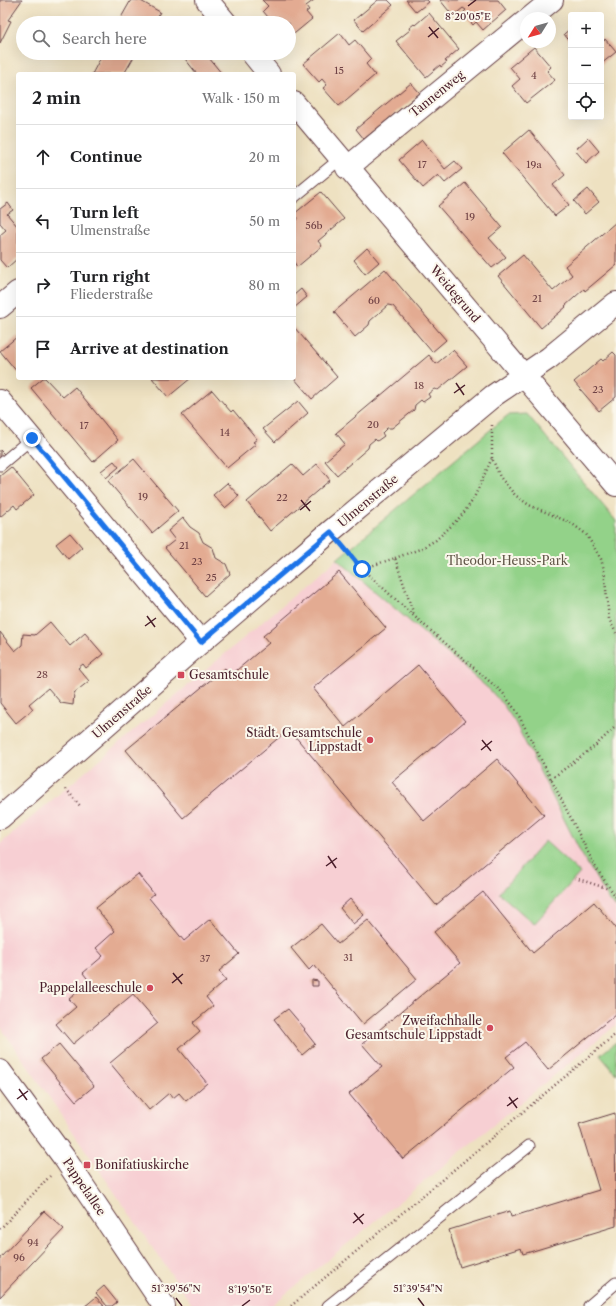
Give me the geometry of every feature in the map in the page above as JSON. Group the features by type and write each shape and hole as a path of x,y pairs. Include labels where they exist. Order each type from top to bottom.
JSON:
{"street":[{"path":"207,0 220,16"},
{"path":"537,12 552,0"},
{"name":"Tannenweg","path":"344,163 520,26"},
{"path":"258,60 267,72"},
{"name":"Weidegrund","path":"296,105 616,485"},
{"path":"0,307 16,294"},
{"name":"Ulmenstraße","path":"0,818 201,642 493,396 549,358 616,303"},
{"path":"0,401 201,642"},
{"name":"Pappelallee","path":"0,1071 65,1159 164,1306"}],"lane":[{"path":"296,196 344,163"},
{"path":"0,465 32,438"},
{"path":"328,1306 529,1146"},
{"path":"589,1306 616,1283"}],"path":[{"path":"362,569 420,549 436,540 458,519 473,500 492,458 500,477 515,495 529,505 571,523 586,534 601,559 604,570 609,619 616,633"},
{"path":"331,532 362,569 502,692 517,712 596,868 609,889 616,897"},
{"path":"395,558 415,617"},
{"path":"551,779 595,746 616,726"},
{"path":"575,878 609,889"},
{"path":"291,1306 616,1034"},
{"path":"612,1037 616,1041"},
{"path":"0,1229 65,1159"}],"shaded area":[{"path":"337,559 490,690 515,722 581,853 608,898 616,908 616,1025 271,1306 193,1306 0,1026 0,844"}],"green space":[{"name":"Theodor-Heuss-Park","path":"527,414 616,521 616,908 608,898 581,853 515,722 504,706 490,690 337,559 508,415"},
{"path":"545,841 580,873 534,924 499,893"},
{"path":"616,1042 616,1074 600,1055"}],"building":[{"path":"0,0 22,0 8,20 11,21 0,43"},
{"path":"131,0 139,0 160,12 158,16 122,16"},
{"path":"262,0 314,0 306,6 309,10 306,12 312,19 296,32 296,16 267,16 263,11 268,6"},
{"path":"378,0 388,0 393,5 363,31 354,20"},
{"path":"406,0 427,0 429,2 416,12"},
{"path":"440,0 498,0 506,10 483,30 476,22 473,25 463,13 466,10 463,8 453,16"},
{"path":"429,13 459,49 445,61 447,62 441,67 440,65 426,77 396,41 410,30 409,28"},
{"path":"568,31 568,39 564,34"},
{"path":"340,33 349,45 355,40 371,59 366,64 375,75 339,106 323,88 327,85 322,79 319,82 303,64"},
{"path":"605,39 616,52 604,62"},
{"path":"533,48 535,48 551,67 547,71 555,80 526,103 512,86 520,79 510,67"},
{"path":"99,60 132,60 125,72 93,72"},
{"path":"186,60 211,60 220,72 195,72"},
{"path":"411,83 420,93 364,139 356,129"},
{"path":"529,130 565,175 553,185 569,205 555,216 502,153"},
{"path":"588,138 599,151 586,163 575,150"},
{"path":"422,140 445,169 455,161 462,169 445,183 438,175 423,188 399,160"},
{"path":"465,183 502,227 489,238 506,257 492,268 438,206"},
{"path":"588,189 599,202 585,214 574,201"},
{"path":"321,192 344,219 318,241 322,246 297,267 296,221 298,219 296,212"},
{"path":"8,203 13,210 7,214 16,225 16,260 7,268 0,260 0,235 6,230 0,223 0,209"},
{"path":"616,222 616,265 585,291 584,289 565,306 566,307 541,328 498,276 523,255 553,291 572,275 565,266"},
{"path":"367,248 379,262 365,274 354,260"},
{"path":"385,269 446,340 432,352 393,306 388,305 355,337 334,312"},
{"path":"301,289 307,297 296,306 296,293"},
{"path":"296,329 337,377 312,399 296,380"},
{"path":"16,338 16,371 0,351"},
{"path":"453,350 467,366 438,390 434,389 428,394 430,397 423,402 421,400 415,405 414,410 392,428 387,428 382,433 384,436 377,441 375,439 369,444 368,448 337,475 325,461 345,444 336,433 429,355 436,364"},
{"path":"613,352 616,355 616,397 599,411 574,382 601,359 603,361"},
{"path":"41,380 47,380 63,397 75,387 118,440 93,462 31,388"},
{"path":"154,380 189,380 168,397"},
{"path":"212,390 231,412 233,410 257,439 253,442 256,444 227,468 182,415"},
{"path":"298,401 308,413 275,442 263,429"},
{"path":"0,450 4,454 0,458"},
{"path":"134,459 178,511 152,533 108,481"},
{"path":"114,461 119,467 106,478 101,471"},
{"path":"292,464 303,476 317,464 330,480 270,531 247,502"},
{"path":"11,467 34,495 17,509 14,505 0,517 0,476"},
{"path":"227,483 239,496 225,508 213,495"},
{"path":"183,518 190,527 199,533 203,542 213,548 216,558 226,564 230,574 205,596 165,548 175,540 168,531"},
{"path":"70,533 82,547 68,559 56,544"},
{"name":"Städt. Gesamtschule Lippstadt","path":"339,572 386,628 313,688 345,727 418,665 465,721 392,782 424,821 497,759 544,815 436,905 289,729 183,818 126,750 225,668 231,675 269,643 263,636"},
{"path":"50,622 70,646 85,633 103,654 86,668 83,664 78,668 89,681 74,693 73,705 61,703 48,688 29,704 33,709 16,723 0,703 0,632 15,651 22,645 23,634 35,635"},
{"name":"Pappelalleeschule","path":"138,874 154,894 149,898 184,941 210,919 239,954 219,971 226,980 206,997 213,1006 193,1023 200,1031 179,1049 207,1083 186,1101 179,1093 173,1098 169,1093 149,1110 110,1063 158,1023 133,994 73,1044 56,1024 76,1007 69,999 90,982 83,973 103,956 96,948 115,931 96,908"},
{"name":"Zweifachhalle Gesamtschule Lippstadt","path":"483,892 533,953 594,902 616,928 616,1014 548,1070 525,1042 506,1057 514,1067 403,1159 349,1094 382,1067 362,1044 460,963 434,932"},
{"path":"350,899 364,915 353,924 340,908"},
{"path":"368,920 417,979 363,1024 314,965 309,970 291,948 321,924 338,944"},
{"path":"312,980 318,981 318,986 312,986"},
{"path":"288,1009 305,1029 304,1030 315,1044 302,1055 274,1019"},
{"path":"59,1044 94,1086 76,1101 41,1059"},
{"path":"615,1113 616,1226 523,1254 521,1248 460,1267 449,1230 510,1211 511,1217 599,1190 579,1124"},
{"path":"44,1211 64,1229 0,1297 0,1258"},
{"path":"104,1286 117,1302 112,1306 107,1306 96,1293"},
{"path":"96,1297 104,1306 85,1306 89,1303"}],"place":[{"name":"Gesamtschule","path":"181,675"},
{"name":"Städt. Gesamtschule Lippstadt","path":"370,740"},
{"name":"Pappelalleeschule","path":"150,988"},
{"name":"Zweifachhalle Gesamtschule Lippstadt","path":"490,1028"},
{"name":"Bonifatiuskirche","path":"87,1165"}],"route":[{"path":"32,438 201,642 331,532 362,569"}]}
